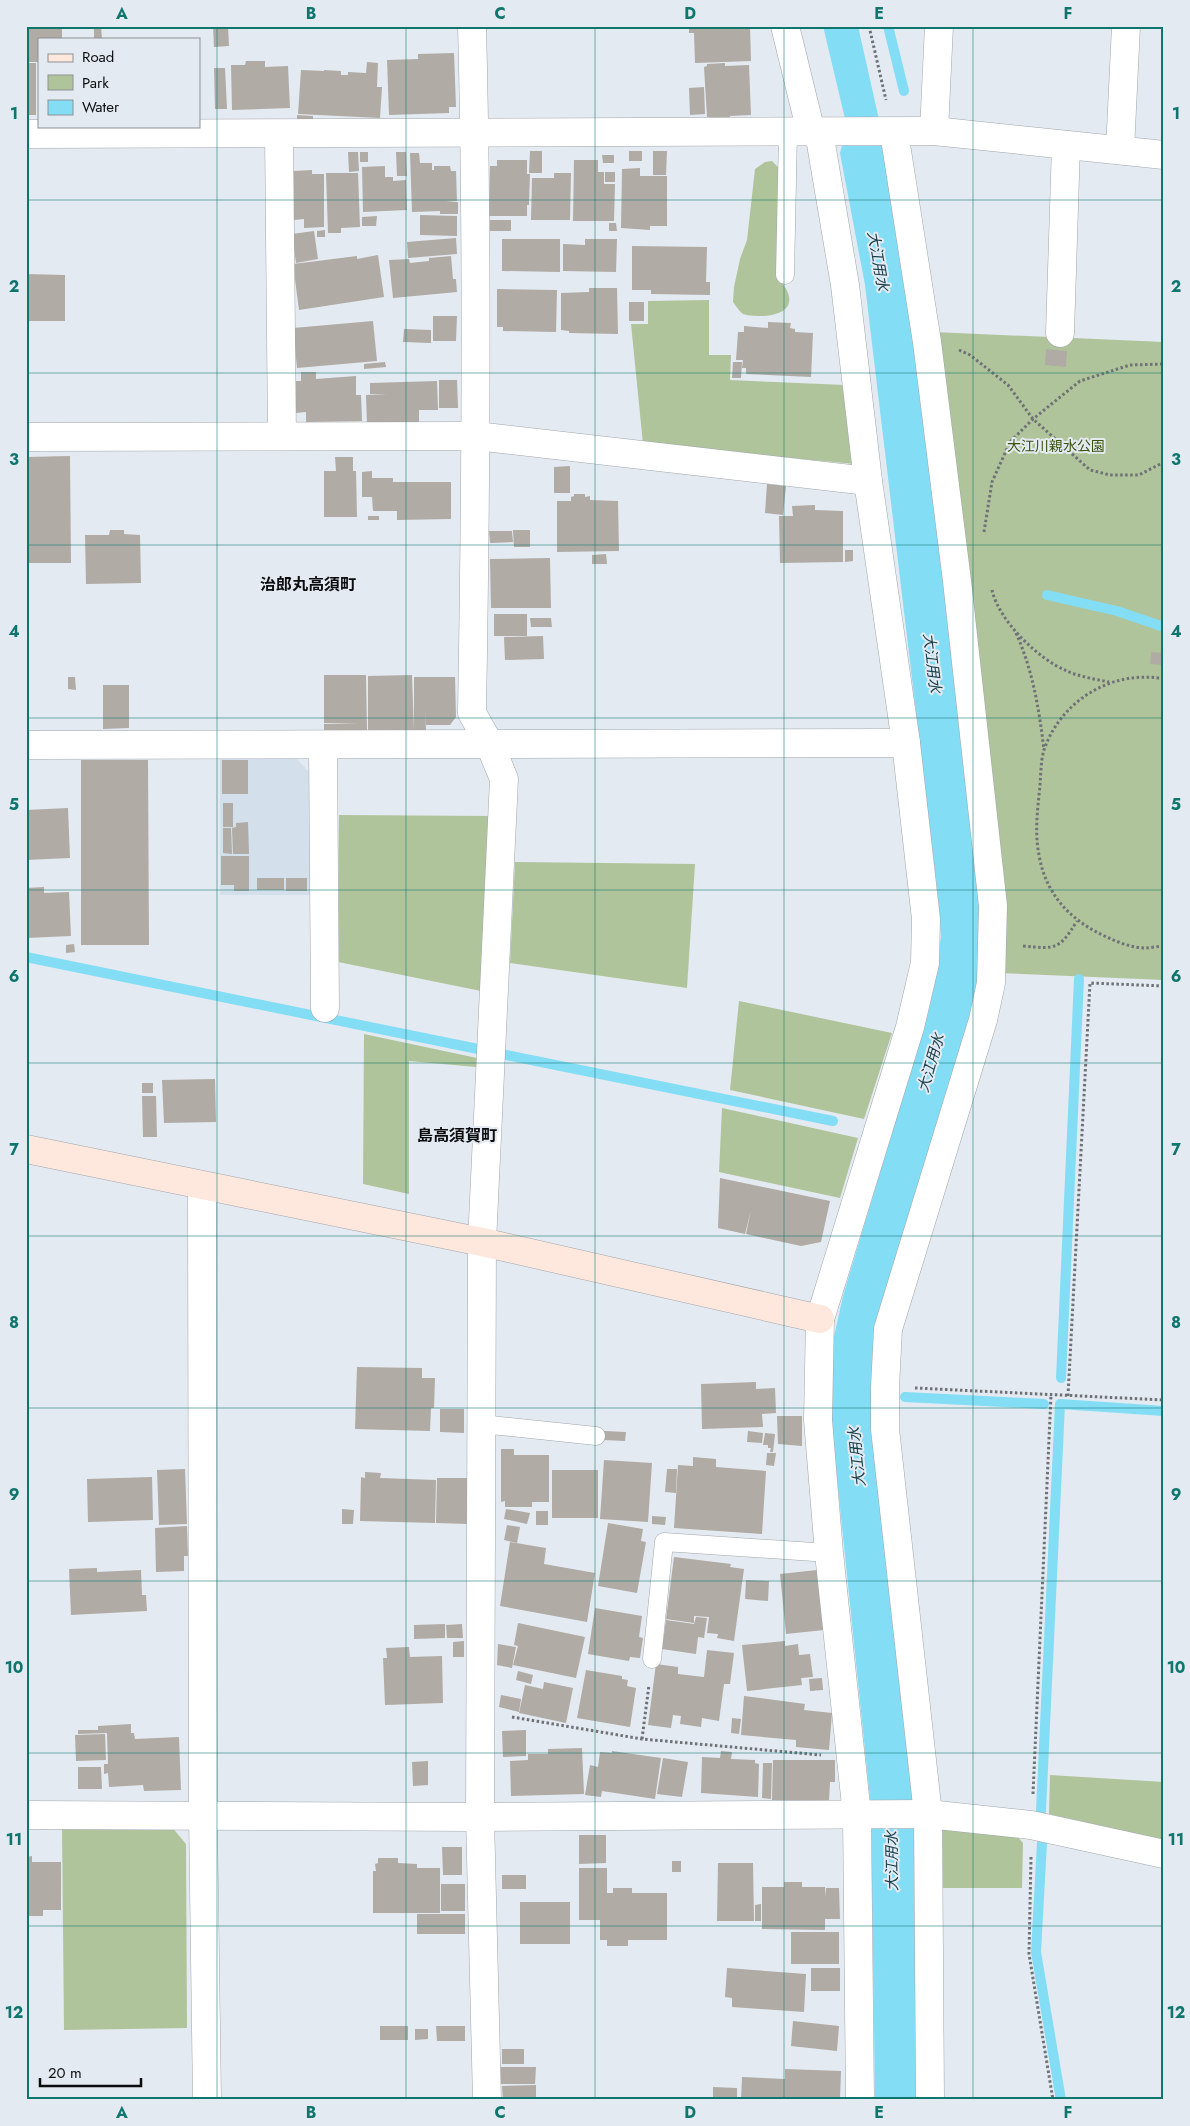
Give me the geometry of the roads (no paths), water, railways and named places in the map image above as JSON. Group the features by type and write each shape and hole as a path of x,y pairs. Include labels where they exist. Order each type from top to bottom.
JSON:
{"street":[{"path":"472,26 475,133 476,436 472,713 490,745 504,779 482,1242 480,1817 487,2100"},
{"path":"786,26 812,132 844,286 868,481 906,743 926,919 925,963 910,1027 820,1319 818,1420 829,1553 851,1757 863,1815 860,2100"},
{"path":"934,131 939,26"},
{"path":"1120,150 1126,26"},
{"path":"26,134 934,131 1164,155"},
{"path":"890,132 927,342 957,581 992,896 993,944 991,983 983,1020 888,1329 885,1429 924,1814 930,2100"},
{"path":"280,134 282,436"},
{"path":"1060,334 1066,144"},
{"path":"26,437 476,436 868,481"},
{"path":"26,745 906,743"},
{"path":"323,745 325,1008"},
{"path":"26,1149 482,1242 820,1319"},
{"path":"202,1186 203,1816 207,2100"},
{"path":"26,1815 480,1817 924,1814 1031,1825 1164,1854"}],"lane":[{"path":"785,275 812,132"},
{"path":"481,1424 596,1436"},
{"path":"652,1659 664,1542 829,1553"}],"water":[{"name":"大江用水","path":"823,26 858,26 880,124 908,267 984,903 978,995 880,1326 916,1809 917,2100 875,2100 871,1808 831,1420 831,1378 833,1341 843,1296 930,1006 941,937 938,896 865,285 840,153 847,127"}],"waterway":[{"path":"888,26 904,91"},
{"path":"1047,595 1117,611 1164,627"},
{"path":"26,957 478,1049"},
{"path":"1061,1378 1079,979"},
{"path":"506,1055 833,1121"},
{"path":"905,1397 1044,1404"},
{"path":"1041,1811 1060,1404 1164,1411"},
{"path":"1042,1843 1036,1952 1061,2100"}],"district":[{"name":"治郎丸高須町","path":"308,584"},
{"name":"島高須賀町","path":"457,1135"}],"park label":[{"name":"大江川親水公園","path":"1056,446"}]}
